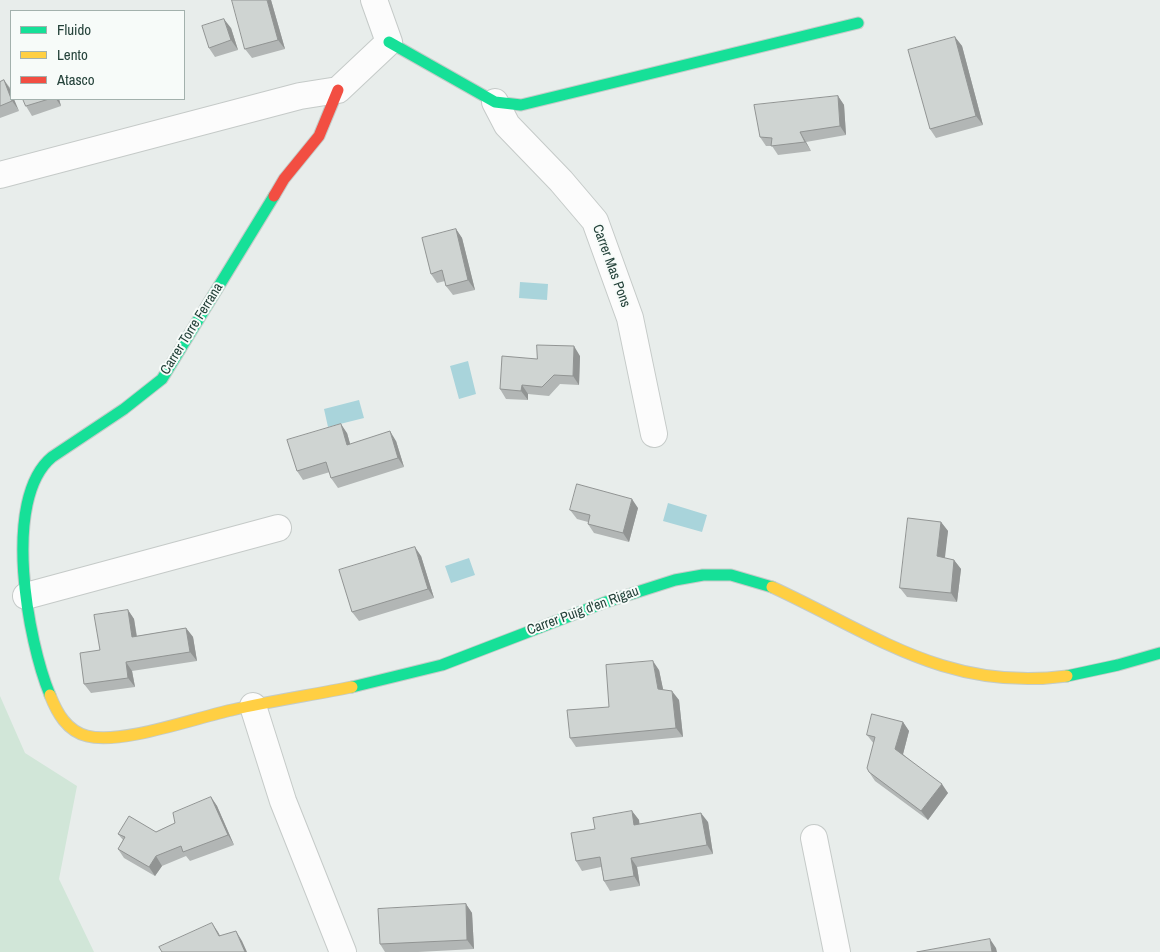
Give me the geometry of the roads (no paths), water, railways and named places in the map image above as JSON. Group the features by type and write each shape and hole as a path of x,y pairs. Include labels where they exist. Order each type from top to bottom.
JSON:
{"street":[{"path":"374,0 389,42 495,102 521,105 858,23"},
{"name":"Carrer Torre Ferrana","path":"253,706 116,739 94,738 70,728 51,703 34,650 26,596 23,536 27,492 42,465 136,402 162,379 284,179 319,136 338,90 389,42"},
{"path":"0,175 300,96 338,90"},
{"name":"Carrer Mas Pons","path":"495,102 507,125 561,181 595,221 630,318 654,434"},
{"path":"26,596 278,528"},
{"name":"Carrer Puig d'en Rigau","path":"253,706 381,683 444,664 640,589 679,578 719,574 743,576 768,585 906,652 986,677 1069,676 1120,665 1160,653"},
{"path":"253,706 283,801 343,952"},
{"path":"814,838 838,952"}],"water":[{"path":"520,282 548,284 547,300 519,298"},
{"path":"468,361 476,394 459,399 450,366"},
{"path":"359,400 364,418 328,427 324,409"},
{"path":"668,503 707,515 702,532 663,521"},
{"path":"469,558 475,575 451,583 445,566"}]}
